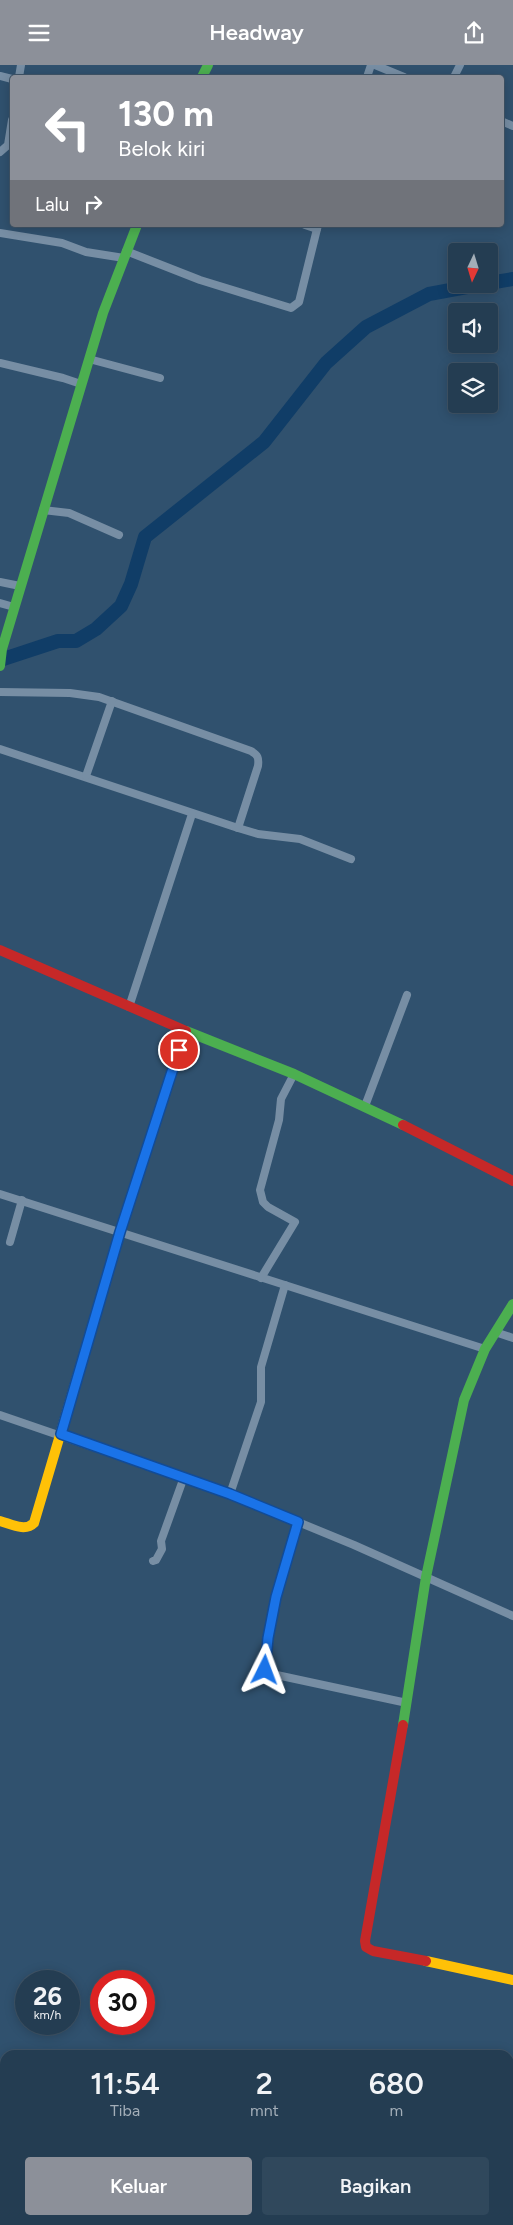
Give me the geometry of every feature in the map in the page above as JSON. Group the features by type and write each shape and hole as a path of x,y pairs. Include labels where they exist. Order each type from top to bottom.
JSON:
{"street":[{"path":"375,65 399,75"},
{"path":"0,152 8,145 10,139"},
{"path":"0,666 2,649 20,586 103,313 136,227"},
{"path":"0,233 62,243 86,251 125,255 200,281 291,308 298,302 317,227"},
{"path":"89,359 160,378"},
{"path":"0,363 63,377 81,384"},
{"path":"43,510 69,513 119,535"},
{"path":"0,582 20,586"},
{"path":"0,603 14,607"},
{"path":"0,692 77,694 112,701 256,755 259,760 258,766 238,828"},
{"path":"86,777 112,701"},
{"path":"0,749 192,814 258,834 300,839 351,859"},
{"path":"129,1007 192,814"},
{"path":"0,950 185,1031 294,1074 365,1106 513,1181"},
{"path":"365,1106 407,995"},
{"path":"0,1521 24,1528 32,1526 120,1232 185,1031"},
{"path":"261,1278 295,1222 268,1207 263,1202 260,1190 279,1120 281,1099 294,1074"},
{"path":"0,1193 485,1349"},
{"path":"10,1242 22,1200"},
{"path":"230,1494 261,1403 261,1367 285,1285"},
{"path":"513,1303 485,1349 464,1400 426,1577 407,1703 365,1941 366,1947 373,1951 429,1961 513,1980"},
{"path":"495,1332 513,1338"},
{"path":"0,1415 61,1434 230,1494 513,1616"},
{"path":"153,1561 156,1560 162,1549 161,1541 184,1477"},
{"path":"298,1522 276,1597 268,1638 265,1670 272,1674 407,1703"}],"waterway":[{"path":"498,282 513,279"},
{"path":"0,660 58,641 76,641 96,629 121,606 131,584 145,537 264,442 326,363 366,327 429,294 448,290"}],"traffic: fast":[{"path":"203,75 208,65"},
{"path":"0,666 2,649 103,313 136,227"},
{"path":"95,1317 120,1232 185,1031"},
{"path":"186,1031 294,1074 403,1125"},
{"path":"403,1725 426,1577 464,1400 485,1349 513,1304"}],"traffic: slow":[{"path":"0,1521 22,1527 30,1526 34,1523 95,1317"},
{"path":"426,1961 513,1980"}],"traffic: jam":[{"path":"0,950 186,1031"},
{"path":"403,1125 513,1181"},
{"path":"403,1725 365,1941 366,1947 373,1951 426,1961"}],"route":[{"path":"179,1050 120,1232 61,1434 230,1494 298,1522 276,1597 268,1638 265,1670"}]}
